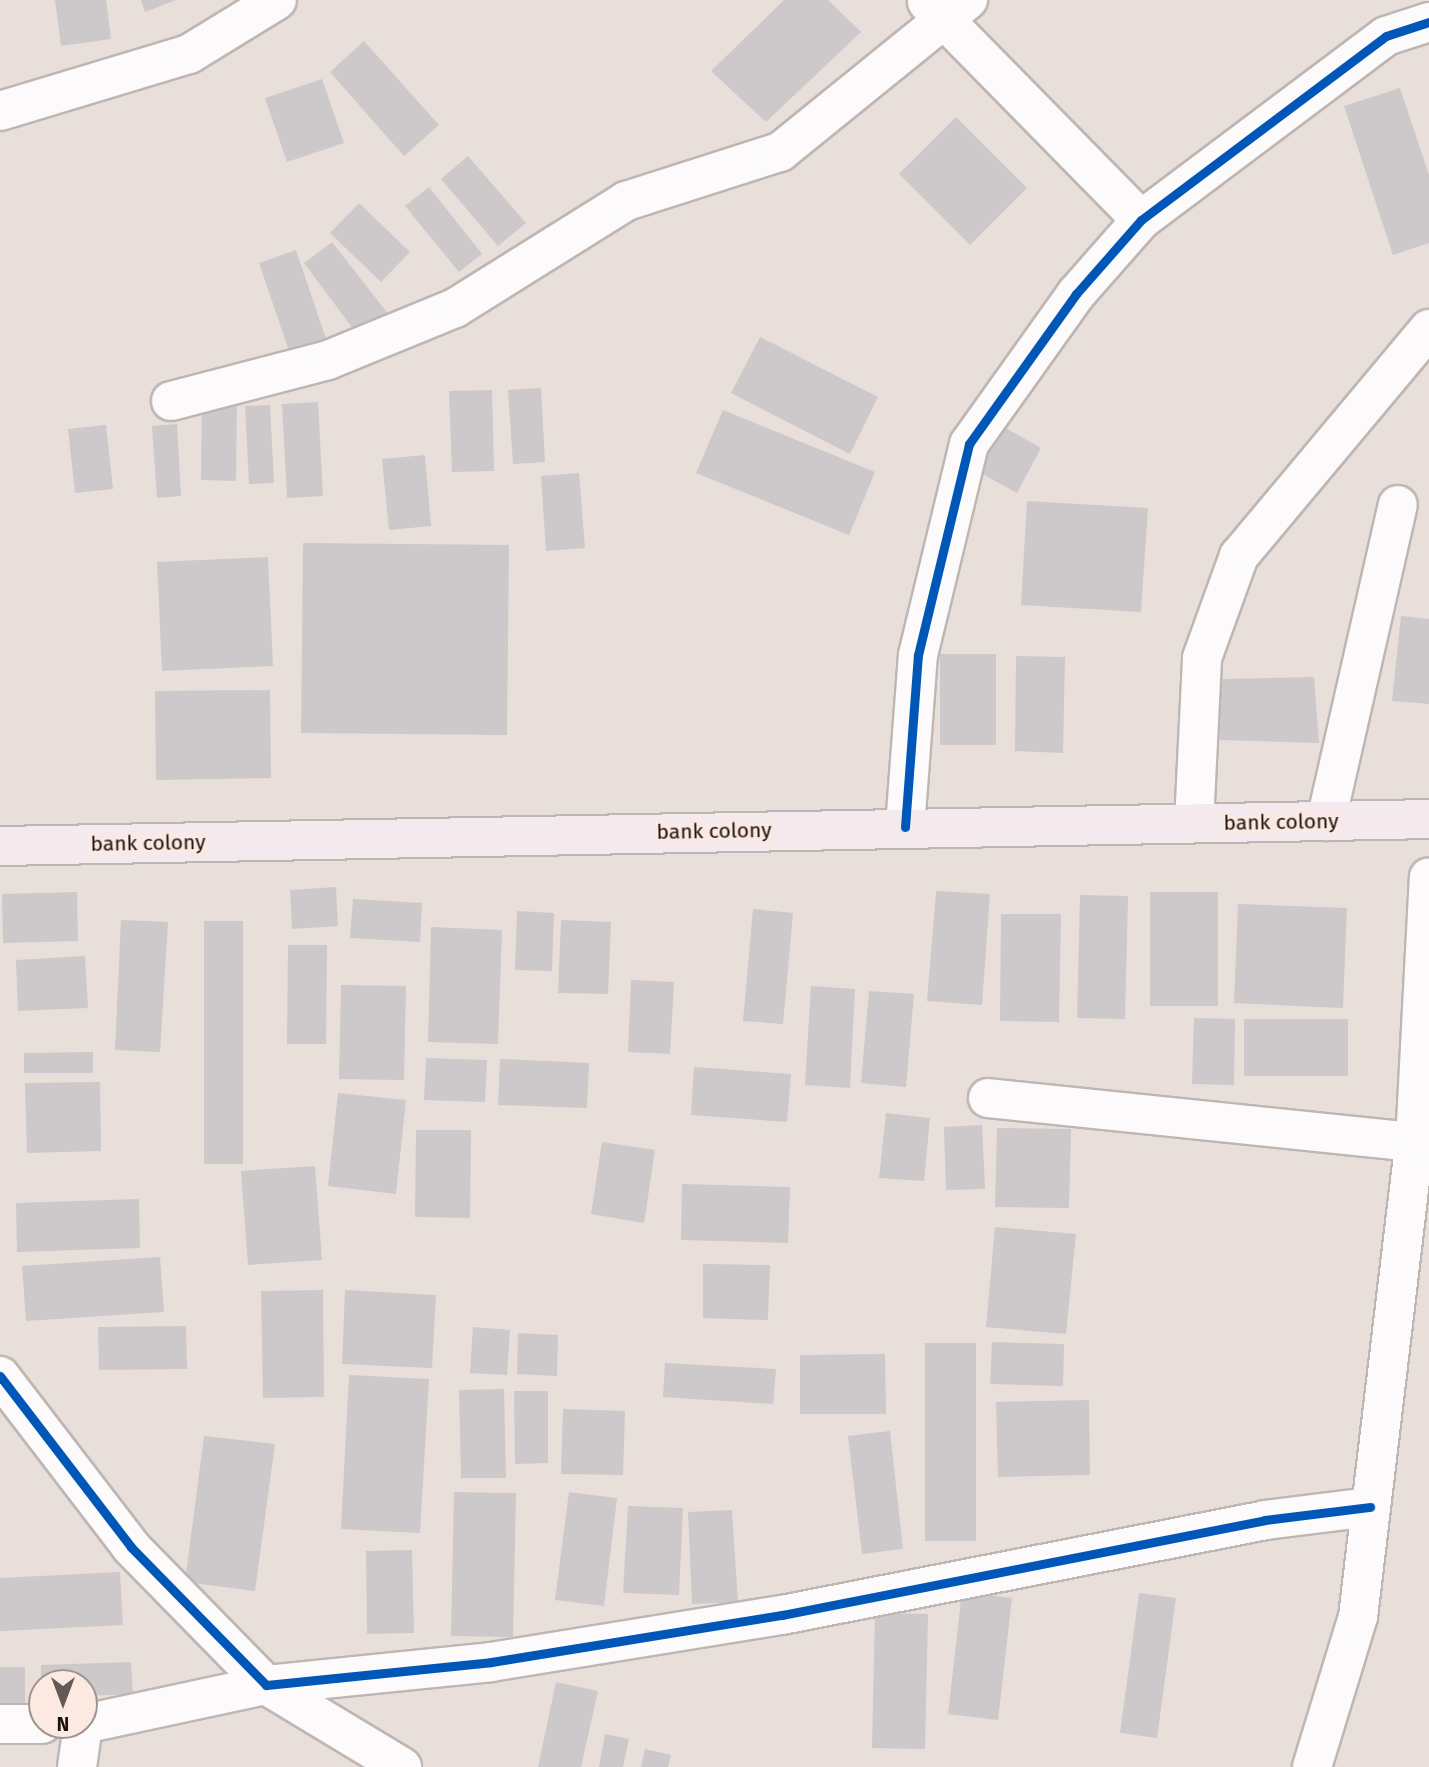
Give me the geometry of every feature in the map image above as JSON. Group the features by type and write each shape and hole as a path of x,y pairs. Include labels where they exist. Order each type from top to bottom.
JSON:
{"main road":[{"name":"bank colony","path":"0,846 1429,819"}],"street":[{"path":"0,111 189,54 277,0"},
{"path":"171,401 328,360 455,308 626,201 780,152 946,6 1141,220"},
{"path":"905,827 918,654 969,444 1076,294 1141,220 1386,36 1429,22"},
{"path":"1194,823 1202,658 1240,556 1429,329"},
{"path":"1325,821 1398,505"},
{"path":"1312,1767 1358,1617 1370,1507 1419,1163 1429,877"},
{"path":"988,1098 1419,1163"},
{"path":"0,1376 131,1547 266,1685 402,1767"},
{"path":"98,1721 266,1685 517,1658 782,1615 1265,1520 1370,1507"},
{"path":"0,1724 28,1724"},
{"path":"77,1767 82,1739"}],"building":[{"path":"55,0 106,0 111,39 61,46"},
{"path":"141,0 176,0 145,12"},
{"path":"784,0 828,0 861,32 766,122 711,71"},
{"path":"364,41 439,125 404,156 330,72"},
{"path":"322,79 344,143 287,162 265,98"},
{"path":"1400,88 1429,175 1429,243 1393,255 1344,106"},
{"path":"956,117 1027,188 970,245 899,174"},
{"path":"468,156 526,223 498,246 441,179"},
{"path":"429,187 482,254 459,272 405,206"},
{"path":"359,203 410,252 381,282 330,233"},
{"path":"332,242 389,315 360,338 304,263"},
{"path":"296,250 326,339 289,351 259,263"},
{"path":"760,337 878,397 850,454 731,393"},
{"path":"541,388 545,462 513,464 508,390"},
{"path":"492,390 494,471 452,472 449,391"},
{"path":"202,395 237,396 236,481 201,480"},
{"path":"318,402 323,496 287,498 282,404"},
{"path":"270,405 274,483 249,484 245,406"},
{"path":"723,410 875,472 849,535 696,473"},
{"path":"177,424 181,496 157,498 152,426"},
{"path":"106,425 113,489 75,493 68,429"},
{"path":"1002,426 1041,448 1017,493 977,471"},
{"path":"425,455 431,526 389,530 382,459"},
{"path":"579,473 585,548 546,551 541,476"},
{"path":"1027,501 1148,508 1141,612 1021,605"},
{"path":"303,543 509,545 507,735 301,733"},
{"path":"268,557 273,666 162,671 157,562"},
{"path":"1401,616 1429,619 1429,704 1392,701"},
{"path":"940,654 996,654 996,745 940,745"},
{"path":"1016,656 1065,657 1063,753 1015,751"},
{"path":"1314,677 1319,743 1220,740 1220,679"},
{"path":"270,690 271,778 156,780 155,691"},
{"path":"336,887 338,926 292,929 290,890"},
{"path":"936,891 990,894 982,1005 927,1001"},
{"path":"77,892 78,941 3,943 2,894"},
{"path":"1150,892 1218,892 1218,1006 1150,1006"},
{"path":"1080,895 1128,896 1125,1019 1077,1018"},
{"path":"353,899 422,903 420,942 350,938"},
{"path":"1238,904 1347,908 1343,1008 1234,1003"},
{"path":"753,909 793,913 783,1024 743,1021"},
{"path":"517,911 554,913 552,971 515,970"},
{"path":"1001,914 1061,914 1059,1022 1000,1021"},
{"path":"121,920 168,922 160,1052 115,1050"},
{"path":"561,920 611,922 608,994 558,993"},
{"path":"204,921 243,921 243,1164 204,1164"},
{"path":"431,927 502,930 498,1044 428,1042"},
{"path":"288,945 327,945 326,1044 287,1044"},
{"path":"85,956 88,1008 18,1011 16,960"},
{"path":"631,980 674,982 670,1054 628,1052"},
{"path":"341,985 406,986 404,1080 339,1079"},
{"path":"811,986 855,989 850,1088 805,1085"},
{"path":"869,991 914,994 906,1087 861,1083"},
{"path":"1194,1018 1235,1019 1234,1085 1192,1084"},
{"path":"1244,1019 1348,1019 1348,1076 1244,1076"},
{"path":"93,1052 93,1073 24,1073 24,1053"},
{"path":"426,1058 487,1060 485,1102 424,1100"},
{"path":"500,1059 589,1063 587,1108 498,1105"},
{"path":"694,1067 791,1074 787,1122 691,1115"},
{"path":"100,1082 101,1151 27,1153 25,1083"},
{"path":"338,1093 406,1100 396,1194 328,1186"},
{"path":"886,1113 930,1118 924,1181 879,1178"},
{"path":"982,1125 985,1189 946,1190 944,1127"},
{"path":"997,1128 1071,1129 1069,1208 995,1207"},
{"path":"416,1130 471,1130 470,1218 415,1217"},
{"path":"602,1142 655,1150 644,1223 591,1214"},
{"path":"315,1166 322,1260 248,1265 241,1171"},
{"path":"682,1184 790,1187 788,1243 681,1240"},
{"path":"139,1199 140,1248 17,1252 16,1203"},
{"path":"995,1227 1076,1234 1066,1334 986,1327"},
{"path":"160,1257 164,1312 26,1321 22,1266"},
{"path":"703,1264 770,1265 768,1320 703,1318"},
{"path":"323,1290 324,1397 263,1398 261,1291"},
{"path":"345,1290 436,1295 432,1368 342,1364"},
{"path":"186,1326 187,1369 99,1370 98,1327"},
{"path":"473,1327 510,1330 507,1375 470,1373"},
{"path":"518,1333 558,1335 557,1376 517,1374"},
{"path":"992,1342 1064,1344 1063,1386 990,1384"},
{"path":"925,1343 976,1343 976,1541 925,1541"},
{"path":"885,1354 886,1414 800,1414 800,1355"},
{"path":"665,1363 776,1369 773,1404 663,1397"},
{"path":"349,1375 429,1379 420,1533 341,1529"},
{"path":"504,1389 506,1478 461,1478 459,1390"},
{"path":"514,1391 548,1391 548,1463 515,1464"},
{"path":"1089,1400 1090,1475 998,1477 996,1402"},
{"path":"563,1409 625,1411 623,1475 561,1474"},
{"path":"890,1431 903,1549 862,1554 848,1436"},
{"path":"204,1436 275,1444 255,1591 185,1582"},
{"path":"454,1492 516,1493 513,1637 451,1636"},
{"path":"569,1492 617,1498 604,1606 555,1600"},
{"path":"628,1506 683,1508 679,1595 623,1593"},
{"path":"732,1510 738,1602 692,1604 688,1512"},
{"path":"412,1550 414,1633 367,1634 366,1551"},
{"path":"120,1572 123,1625 0,1631 0,1578"},
{"path":"962,1592 1012,1598 998,1720 948,1714"},
{"path":"1139,1593 1176,1598 1157,1738 1120,1733"},
{"path":"875,1613 928,1614 925,1749 872,1748"},
{"path":"131,1662 133,1694 98,1695 98,1669 41,1669 41,1665"},
{"path":"0,1667 25,1667 25,1703 0,1703"},
{"path":"556,1682 598,1691 581,1767 538,1767"},
{"path":"605,1734 629,1739 623,1767 599,1767"},
{"path":"645,1749 671,1755 668,1767 641,1767"}],"cycle path":[{"path":"905,827 918,655 969,444 1076,294 1141,220 1386,36 1429,22"},
{"path":"0,1376 131,1547 266,1685 491,1662 782,1615 1265,1520 1370,1507"}]}
